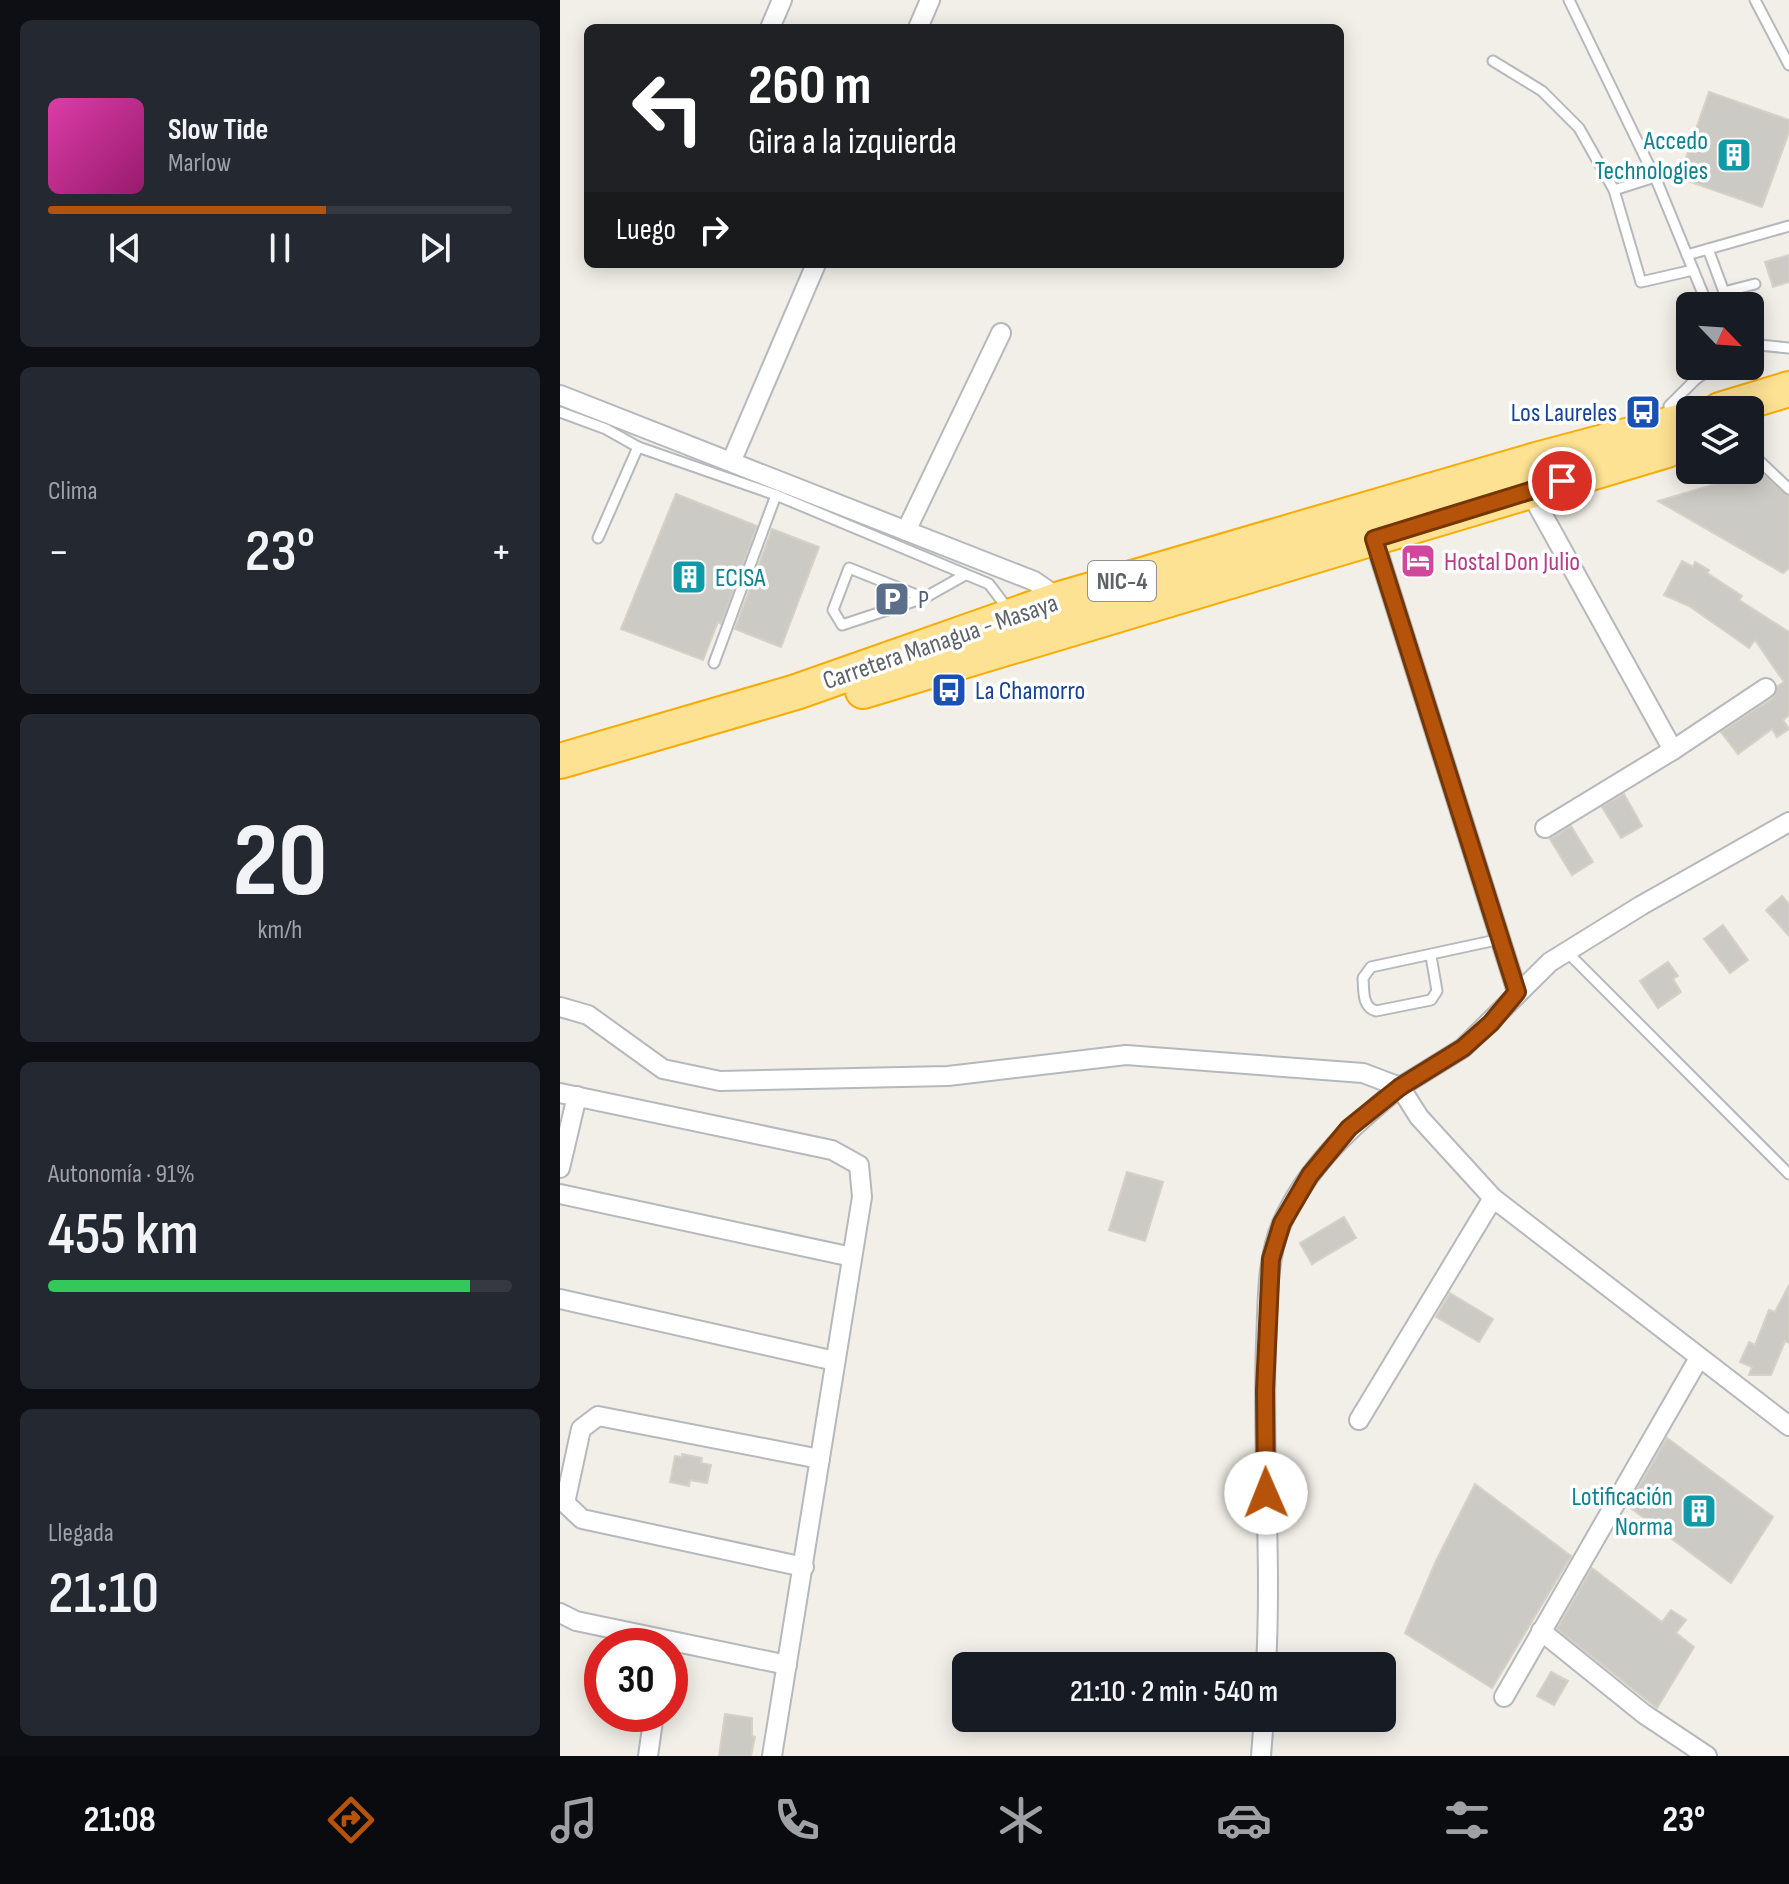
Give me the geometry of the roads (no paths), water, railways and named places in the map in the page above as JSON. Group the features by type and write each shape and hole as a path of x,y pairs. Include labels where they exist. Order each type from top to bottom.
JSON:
{"highway":[{"path":"1764,397 1789,389"},
{"path":"1764,419 1789,411"},
{"name":"Carretera Managua - Masaya","path":"560,761 796,692 1060,599 1536,460 1676,430"},
{"name":"Carretera Managua - Masaya","path":"560,781 1374,539 1529,490 1676,432"}],"street":[{"path":"772,24 782,0"},
{"path":"920,24 930,0"},
{"path":"732,460 814,268"},
{"path":"906,531 1001,333"},
{"path":"560,395 1034,581 1060,599"},
{"path":"1529,490 1673,750"},
{"path":"1374,539 1517,992"},
{"path":"1545,828 1673,750 1766,688"},
{"path":"1266,1652 1265,1390 1271,1259 1282,1223 1310,1175 1349,1128 1400,1087 1463,1048 1550,962 1642,905 1789,822"},
{"path":"560,1007 588,1015 663,1069 720,1081 948,1076 1126,1055 1363,1073 1400,1087 1419,1117 1493,1198 1789,1426"},
{"path":"560,1168 568,1094 832,1150 859,1165 862,1197 772,1756"},
{"path":"560,1194 852,1257"},
{"path":"1359,1420 1493,1198"},
{"path":"560,1299 835,1361"},
{"path":"1504,1697 1699,1358"},
{"path":"804,1567 582,1519 565,1503 581,1429 598,1416 820,1459"},
{"path":"560,1613 604,1628"},
{"path":"1541,1631 1644,1714 1707,1756"},
{"path":"688,1647 787,1665"},
{"path":"648,1756 651,1732"},
{"path":"1261,1756 1263,1732"}],"lane":[{"path":"1569,0 1655,177 1702,292"},
{"path":"1755,0 1789,65"},
{"path":"1493,61 1542,91 1579,128 1614,190 1641,282 1693,270"},
{"path":"1614,190 1655,177"},
{"path":"1687,255 1789,226"},
{"path":"1708,249 1724,292 1755,284"},
{"path":"1764,346 1789,348"},
{"path":"1679,396 1695,380"},
{"path":"1676,399 1669,406 1676,418"},
{"path":"560,412 606,429 638,447 776,495 989,584 1012,616"},
{"path":"598,538 638,447"},
{"path":"1764,465 1789,489"},
{"path":"714,663 776,495"},
{"path":"924,598 849,568 833,610 842,625 924,598 965,575"},
{"path":"1431,956 1437,991 1431,1000 1370,1010 1366,1005 1363,978 1371,967 1501,939"},
{"path":"1567,952 1789,1174"}],"place":[{"name":"Accedo Technologies","path":"1734,155"},
{"name":"Los Laureles","path":"1643,412"},
{"name":"Hostal Don Julio","path":"1418,561"},
{"name":"ECISA","path":"689,577"},
{"name":"P","path":"892,599"},
{"name":"La Chamorro","path":"949,690"},
{"name":"Lotificación Norma","path":"1699,1511"}]}
